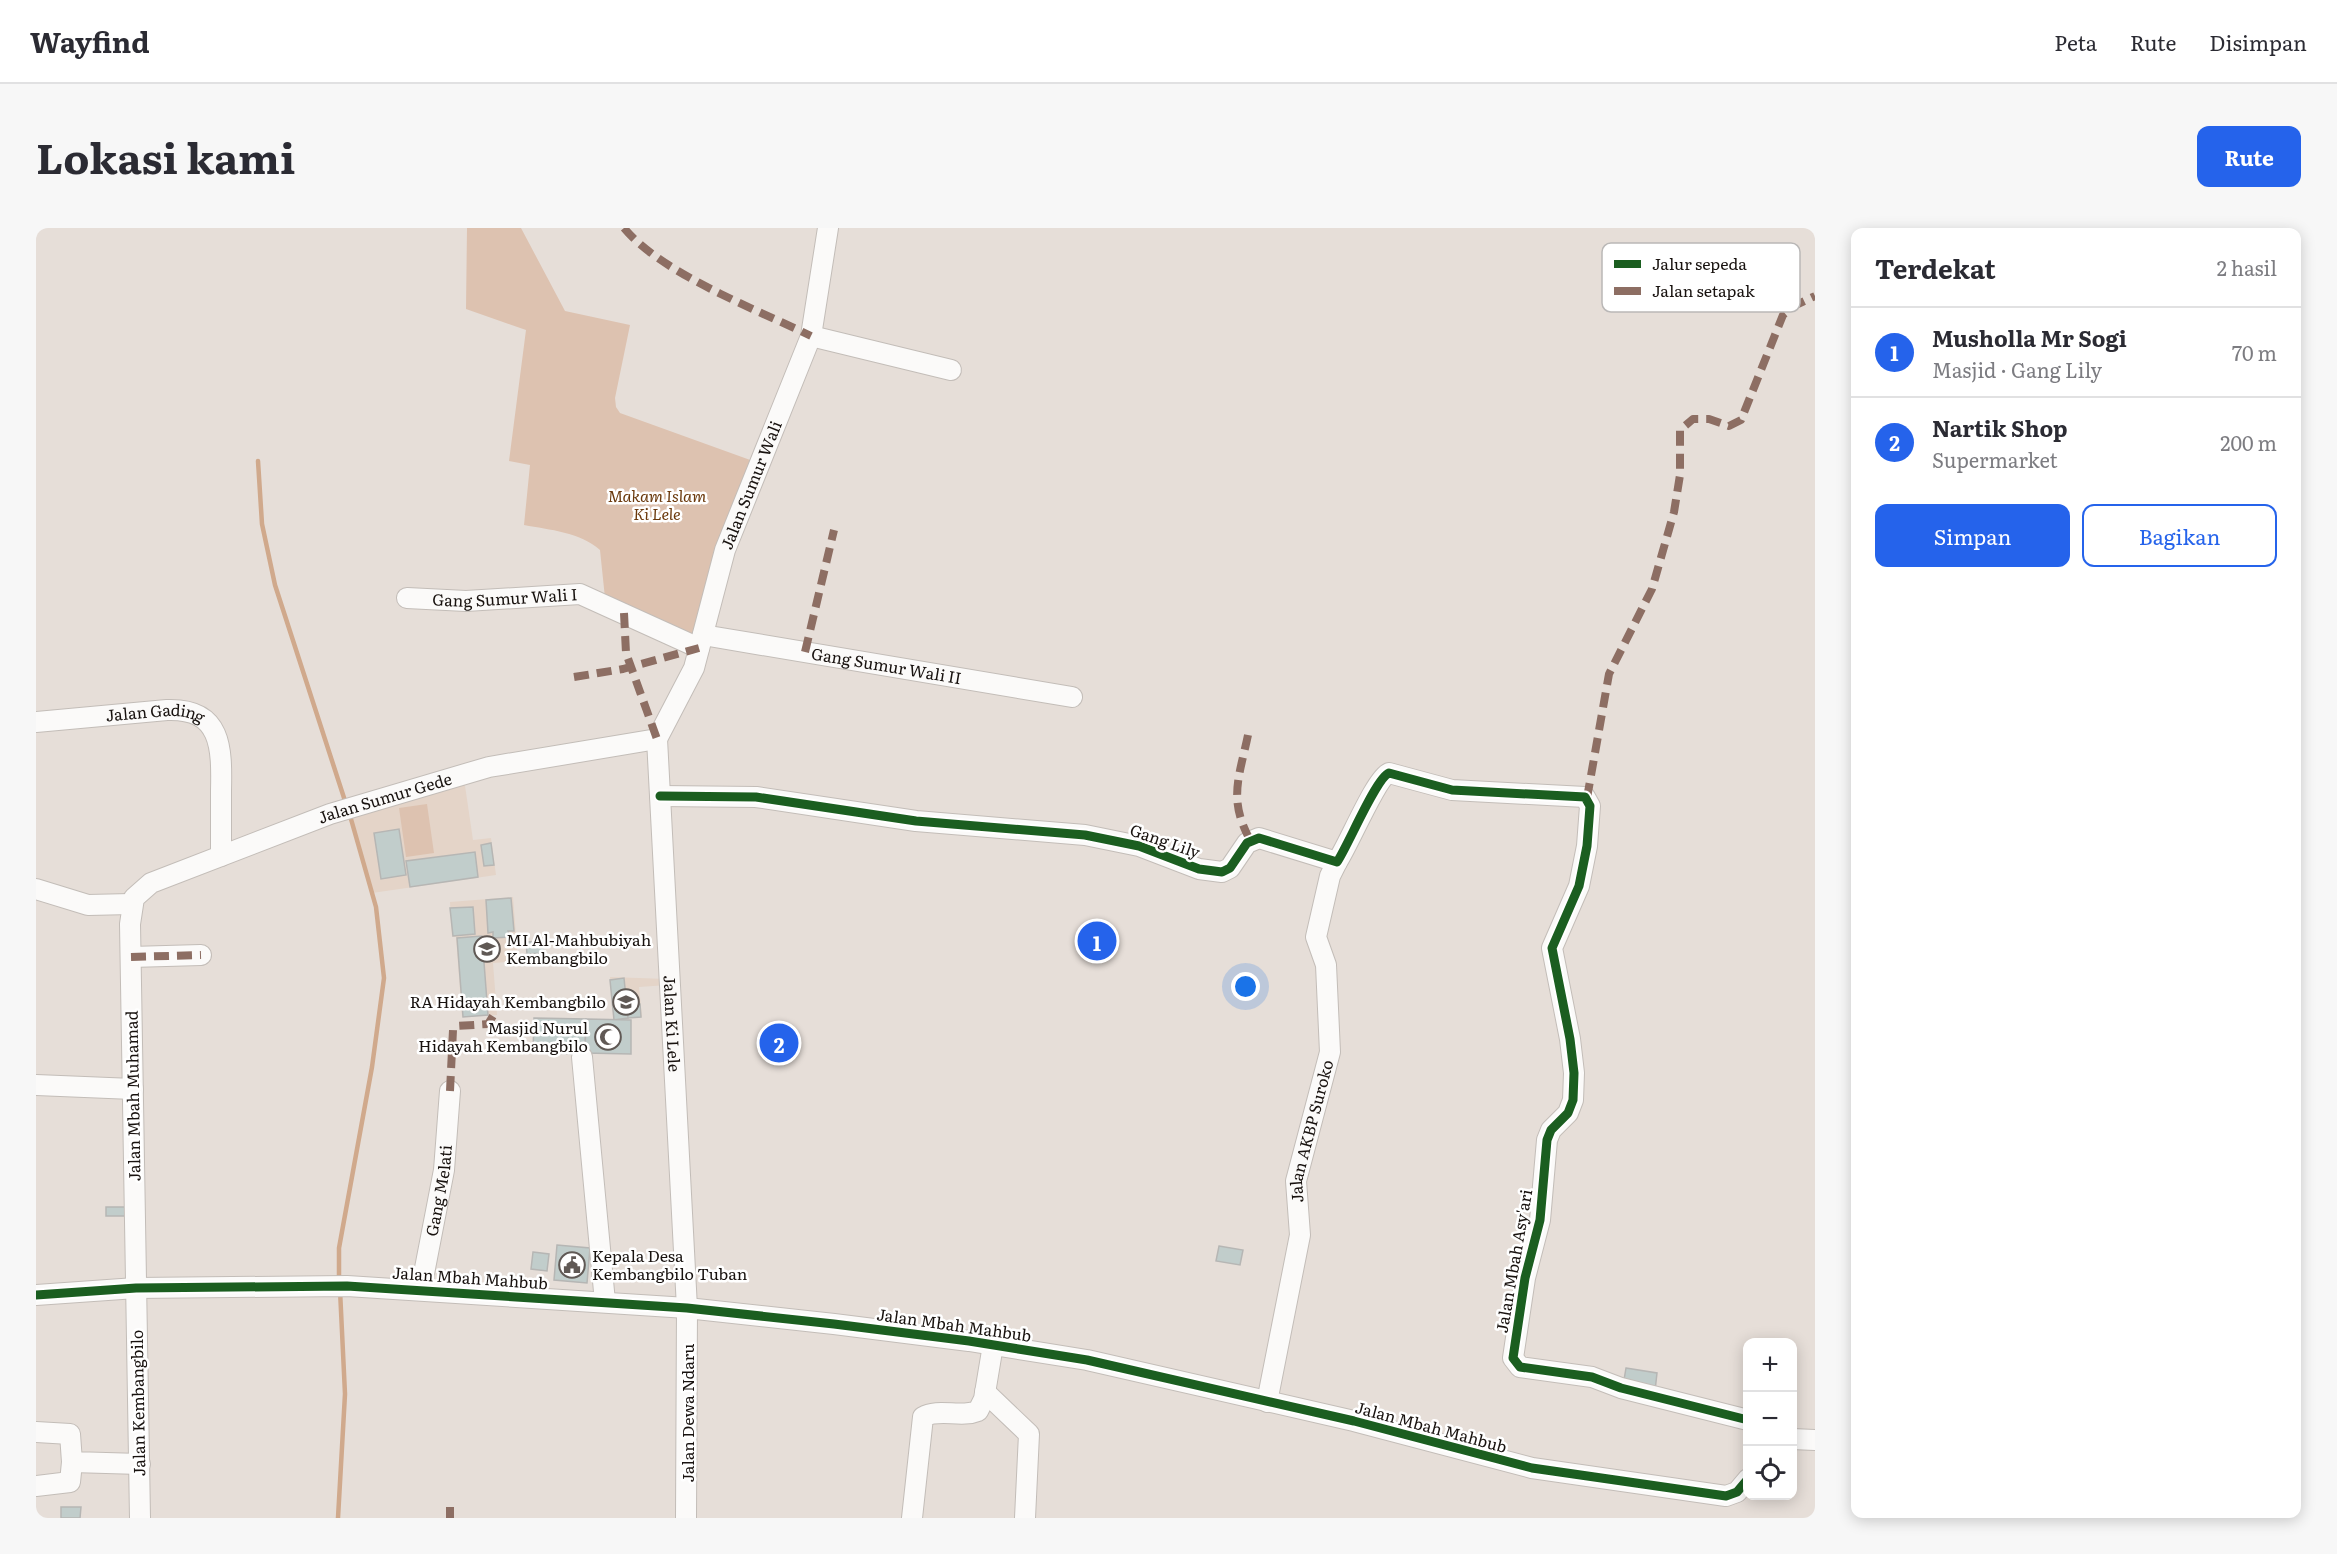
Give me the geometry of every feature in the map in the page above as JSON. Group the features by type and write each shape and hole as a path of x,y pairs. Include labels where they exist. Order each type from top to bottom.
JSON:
{"street":[{"name":"Jalan Sumur Wali","path":"657,739 694,668 724,550 811,336 828,228"},
{"path":"811,336 951,370"},
{"name":"Gang Sumur Wali I","path":"407,598 466,601 580,594 701,642"},
{"name":"Gang Sumur Wali II","path":"701,642 1072,697"},
{"name":"Jalan Gading","path":"36,722 176,710 194,713 204,719 214,731 221,748 221,856"},
{"name":"Jalan Ki Lele","path":"657,739 687,1308"},
{"name":"Jalan Sumur Gede","path":"132,904 138,892 151,883 347,809 489,767 657,739"},
{"name":"Jalan Mbah Asy'ari","path":"1337,862 1352,839 1380,780 1386,774 1393,773 1452,790 1578,795 1587,798 1590,806 1582,871 1571,910 1552,948 1570,1039 1573,1100 1568,1113 1551,1130 1546,1140 1540,1220 1525,1278 1513,1358 1520,1367 1592,1377 1622,1388 1743,1419"},
{"name":"Gang Lily","path":"660,796 756,797 916,821 1084,835 1130,843 1189,866 1216,872 1230,868 1247,843 1259,838 1337,862"},
{"name":"Jalan AKBP Suroko","path":"1266,1402 1300,1235 1296,1181 1330,1052 1326,965 1316,937 1330,876 1337,862"},
{"path":"36,889 88,905 132,904"},
{"name":"Jalan Mbah Muhamad","path":"132,904 136,1288"},
{"path":"131,957 201,955"},
{"path":"582,1057 605,1302"},
{"path":"36,1085 133,1089"},
{"name":"Gang Melati","path":"421,1289 444,1170 450,1091"},
{"name":"Jalan Mbah Mahbub","path":"36,1295 136,1288 339,1286 421,1289 687,1308 993,1345 1087,1360 1354,1421 1506,1463 1556,1473 1726,1496 1737,1492 1743,1485"},
{"name":"Jalan Kembangbilo","path":"136,1288 141,1518"},
{"name":"Jalan Dewa Ndaru","path":"686,1518 687,1308"},
{"path":"912,1518 924,1417 930,1414 974,1413 982,1404 993,1345"},
{"path":"985,1392 1030,1436 1025,1518"},
{"path":"36,1432 70,1434 72,1462 70,1482 36,1486"},
{"path":"1797,1439 1815,1440"},
{"path":"72,1462 140,1464"}],"shaded area":[{"path":"464,779 473,840 491,838 496,875 372,893 349,814"},
{"name":"MI Al-Mahbubiyah Kembangbilo","path":"513,897 518,961 493,963 497,1015 462,1017 456,937 452,937 450,902"},
{"name":"RA Hidayah Kembangbilo","path":"610,977 667,979 667,985 639,987 642,1017 614,1020"}],"green space":[{"name":"Makam Islam Ki Lele","path":"467,228 521,228 565,311 630,325 615,398 616,407 620,413 753,461 695,639 605,598 600,550 592,544 574,535 524,525 530,465 509,461 526,330 466,309"},
{"path":"427,804 434,853 406,857 399,808"}],"building":[{"path":"399,829 406,875 381,879 374,833"},
{"path":"491,843 494,865 484,866 481,845"},
{"path":"475,852 478,877 410,887 406,861"},
{"path":"511,898 514,931 508,931 509,937 493,938 493,932 488,933 486,900"},
{"path":"473,907 475,934 453,936 450,908"},
{"path":"482,936 488,1015 463,1017 457,938"},
{"path":"543,941 544,953 527,954 526,942"},
{"path":"624,978 628,1018 614,1020 610,980"},
{"path":"640,1004 641,1017 628,1018 627,1005"},
{"path":"534,1018 586,1019 585,1054 533,1053"},
{"name":"Masjid Nurul Hidayah Kembangbilo","path":"586,1019 631,1020 631,1054 585,1053"},
{"path":"106,1207 130,1207 130,1216 106,1216"},
{"path":"557,1245 590,1248 587,1283 554,1280"},
{"path":"1219,1246 1243,1250 1240,1265 1216,1261"},
{"path":"533,1252 549,1254 547,1271 531,1269"},
{"path":"1626,1368 1657,1373 1655,1391 1623,1386"},
{"path":"61,1507 81,1507 80,1518 61,1518"}],"waterway":[{"path":"258,461 262,524 275,585 346,804"},
{"path":"339,1282 339,1248 372,1067 384,978 376,907 349,812"},
{"path":"338,1518 345,1394 340,1290"}],"marked path":[{"path":"624,228 641,245 685,275 811,336"},
{"path":"1800,303 1815,296"},
{"path":"1587,798 1609,674 1652,589 1674,512 1680,475 1680,430 1693,419 1709,419 1729,426 1741,420 1783,315 1787,312"},
{"path":"805,652 834,530"},
{"path":"624,613 626,653 657,739"},
{"path":"574,677 623,669 699,648"},
{"path":"1248,735 1239,776 1237,800 1243,825 1250,840"},
{"path":"131,957 201,955"},
{"path":"450,1091 453,1030 457,1026 488,1024 493,1016"},
{"path":"450,1507 450,1518"}],"cycle path":[{"path":"660,796 756,797 916,821 1085,835 1139,846 1199,869 1222,872 1230,868 1247,843 1259,838 1337,862 1377,787 1389,773 1452,790 1585,797 1590,806 1587,846 1579,886 1552,948 1570,1039 1574,1073 1573,1100 1568,1113 1551,1130 1547,1140 1540,1220 1525,1278 1513,1358 1520,1367 1592,1377 1621,1388 1743,1419"},
{"path":"36,1295 136,1288 347,1286 687,1308 834,1324 969,1341 1087,1360 1354,1421 1532,1468 1726,1496 1737,1492 1743,1485"}],"place":[{"name":"Musholla Mr Sogi","path":"1097,941"},
{"name":"MI Al-Mahbubiyah Kembangbilo","path":"487,949"},
{"name":"RA Hidayah Kembangbilo","path":"626,1002"},
{"name":"Masjid Nurul Hidayah Kembangbilo","path":"608,1037"},
{"name":"Nartik Shop","path":"779,1043"},
{"name":"Kepala Desa Kembangbilo Tuban","path":"572,1265"}]}
